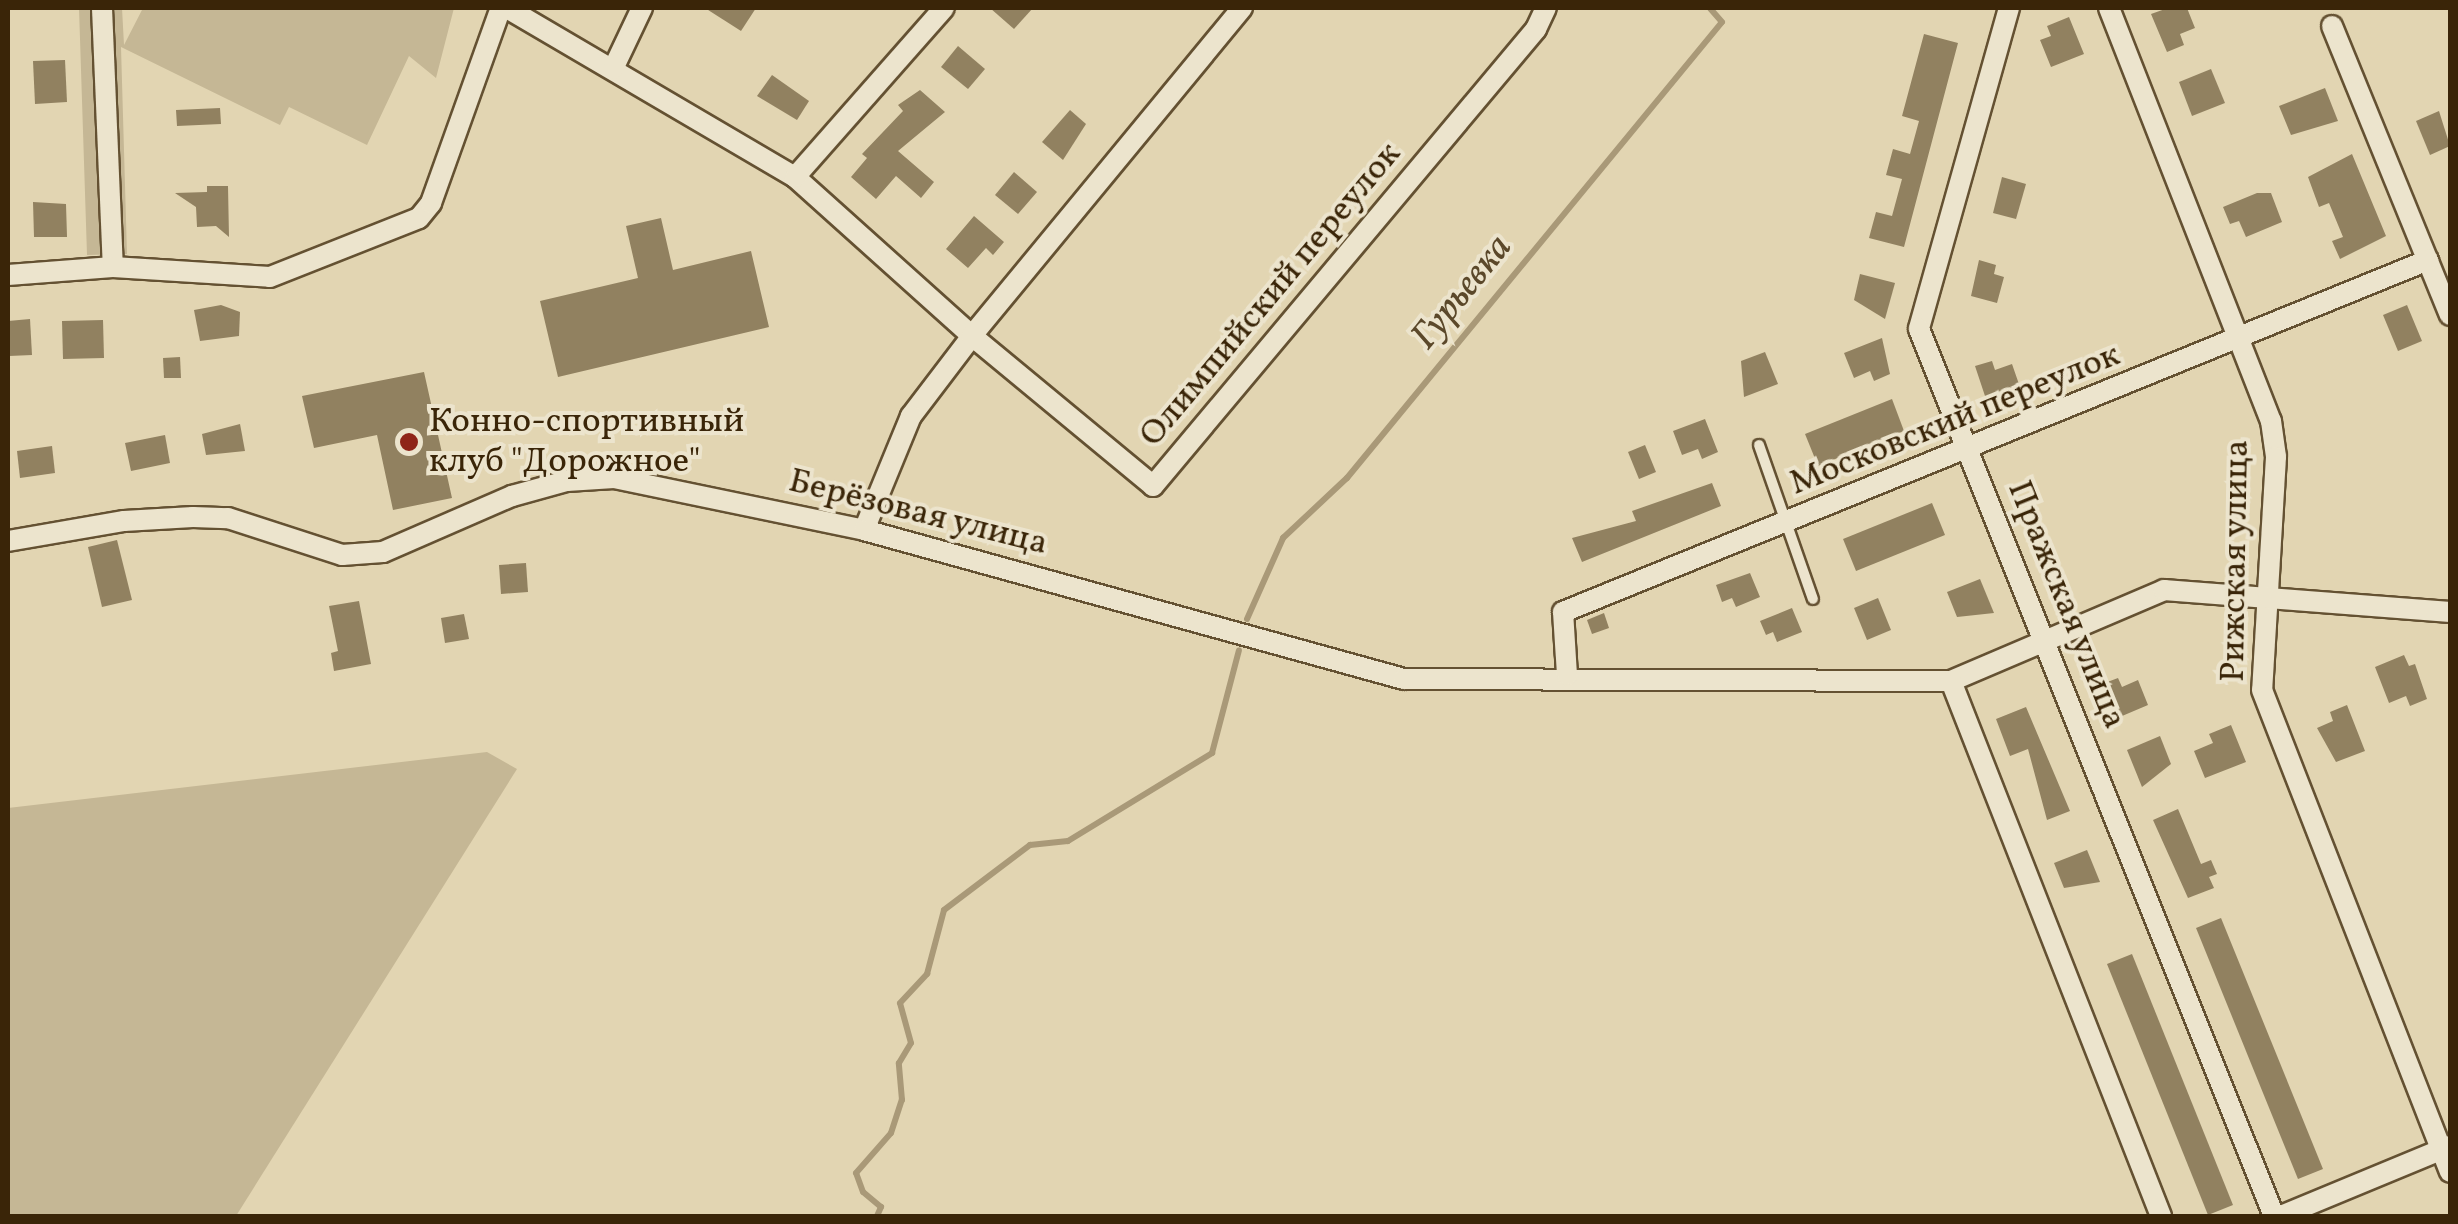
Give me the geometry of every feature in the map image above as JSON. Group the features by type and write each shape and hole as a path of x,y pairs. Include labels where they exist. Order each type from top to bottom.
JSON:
{"street":[{"path":"102,8 112,266"},
{"path":"8,274 112,266 270,277 419,218 431,203 504,8 795,177 972,336"},
{"path":"614,69 642,8"},
{"path":"795,177 944,8"},
{"path":"864,530 912,416 972,336 1242,8"},
{"name":"Олимпийский переулок","path":"972,336 1154,486 1536,29 1546,8"},
{"name":"Пражская улица","path":"2010,8 1919,329 2277,1216"},
{"name":"Рижская улица","path":"2110,8 2271,421 2276,456 2262,690 2446,1148 2450,1172"},
{"path":"2332,26 2450,314"},
{"name":"Московский переулок","path":"1567,675 1563,612 2240,341 2428,260"},
{"name":"Берёзовая улица","path":"8,541 124,520 193,516 228,518 342,555 383,552 512,496 567,481 614,478 864,530 1404,680 1567,675 1951,681"},
{"path":"2161,1216 1951,681 2164,590 2450,612"},
{"path":"2277,1216 2446,1148"}],"lane":[{"path":"1759,446 1813,599"}],"shaded area":[{"path":"79,8 122,8 124,45 143,8 454,8 436,78 409,56 367,145 289,107 280,125 121,47 127,254 87,255"},
{"path":"487,752 517,769 236,1216 8,1216 8,808"}],"building":[{"path":"705,8 756,8 741,31"},
{"path":"990,8 1033,8 1014,29"},
{"path":"2168,8 2187,8 2195,28 2180,34 2184,45 2167,52 2151,14"},
{"path":"2069,17 2084,54 2051,67 2040,40 2051,36 2047,26"},
{"path":"1924,34 1958,43 1904,247 1869,238 1876,212 1892,216 1902,179 1886,175 1893,149 1910,154 1919,121 1902,116"},
{"path":"958,46 985,69 968,89 941,67"},
{"path":"65,60 67,102 35,104 33,61"},
{"path":"2211,69 2225,103 2192,116 2179,82"},
{"path":"772,75 809,101 797,120 757,96"},
{"path":"2325,88 2338,121 2291,135 2279,106"},
{"path":"920,90 945,112 898,151 934,182 921,198 896,176 876,199 851,177 867,158 862,154 903,111 898,105"},
{"path":"220,108 221,124 177,126 176,110"},
{"path":"1070,110 1086,124 1063,160 1042,142"},
{"path":"2439,111 2450,146 2430,155 2416,121"},
{"path":"2352,154 2386,236 2340,259 2332,241 2343,237 2329,203 2319,207 2308,177"},
{"path":"1014,172 1037,192 1018,214 995,195"},
{"path":"2002,177 2026,184 2016,219 1993,213"},
{"path":"207,186 228,186 229,237 216,226 197,227 196,207 175,193 207,192"},
{"path":"2257,193 2271,193 2282,222 2246,237 2239,221 2230,224 2223,207"},
{"path":"33,202 66,204 67,237 34,237"},
{"path":"974,216 1004,242 993,255 986,248 968,268 946,249"},
{"path":"661,218 673,270 751,251 769,327 558,377 540,301 638,278 626,226"},
{"path":"1979,260 1996,265 1994,274 2004,277 1997,303 1971,296"},
{"path":"1860,274 1895,283 1885,319 1854,300"},
{"path":"221,305 240,312 239,336 200,341 194,310"},
{"path":"2407,305 2422,341 2398,351 2383,315"},
{"path":"30,319 32,355 9,356 8,321"},
{"path":"103,320 104,358 63,359 62,321"},
{"path":"1882,338 1890,374 1874,381 1870,371 1854,378 1844,353"},
{"path":"1765,352 1778,384 1744,397 1741,361"},
{"path":"180,357 181,378 164,378 163,358"},
{"path":"1992,361 1995,370 2012,364 2021,390 1987,402 1975,366"},
{"name":"Конно-спортивный клуб \"Дорожное\"","path":"424,372 452,498 393,510 377,435 314,448 302,396"},
{"path":"1892,399 1904,431 1818,466 1805,434"},
{"path":"1705,419 1718,452 1702,459 1698,449 1682,455 1673,431"},
{"path":"240,424 245,451 206,455 202,434"},
{"path":"165,435 170,463 131,471 125,443"},
{"path":"1645,445 1656,472 1639,479 1628,452"},
{"path":"52,446 55,473 20,478 17,451"},
{"path":"1712,483 1721,506 1582,562 1572,538 1636,521 1632,511"},
{"path":"1932,503 1945,535 1856,571 1843,539"},
{"path":"117,540 132,600 102,607 88,547"},
{"path":"526,563 528,592 501,594 499,565"},
{"path":"1750,573 1760,597 1736,607 1732,598 1722,602 1716,585"},
{"path":"1980,579 1994,613 1957,617 1947,592"},
{"path":"1878,598 1891,630 1867,640 1854,608"},
{"path":"359,601 371,664 334,671 331,653 338,651 329,606"},
{"path":"1792,608 1802,632 1777,642 1773,632 1766,635 1760,621"},
{"path":"1604,613 1609,628 1592,634 1587,620"},
{"path":"464,614 469,639 445,643 441,618"},
{"path":"2404,655 2409,666 2415,664 2427,699 2410,706 2406,696 2389,703 2375,667"},
{"path":"2118,678 2122,687 2138,680 2148,705 2115,719 2102,684"},
{"path":"2347,705 2365,751 2336,762 2317,728 2333,721 2330,712"},
{"path":"2026,707 2070,811 2047,820 2028,749 2010,756 1996,719"},
{"path":"2231,725 2246,762 2205,778 2194,751 2213,743 2209,734"},
{"path":"2160,736 2171,764 2142,787 2127,750"},
{"path":"2178,809 2201,864 2211,860 2217,874 2209,877 2214,888 2188,898 2153,820"},
{"path":"2087,850 2100,882 2064,888 2054,863"},
{"path":"2221,918 2323,1169 2298,1179 2196,928"},
{"path":"2132,954 2233,1205 2208,1215 2107,964"}],"waterway":[{"name":"Гурьевка","path":"1247,619 1283,538 1347,478 1722,22 1710,8"},
{"name":"Гурьевка","path":"877,1216 881,1207 863,1192 856,1173 891,1133 902,1100 899,1063 911,1043 900,1003 927,974 944,910 1030,845 1068,841 1212,753 1239,650"}],"place":[{"name":"Конно-спортивный клуб \"Дорожное\"","path":"409,442"}]}
